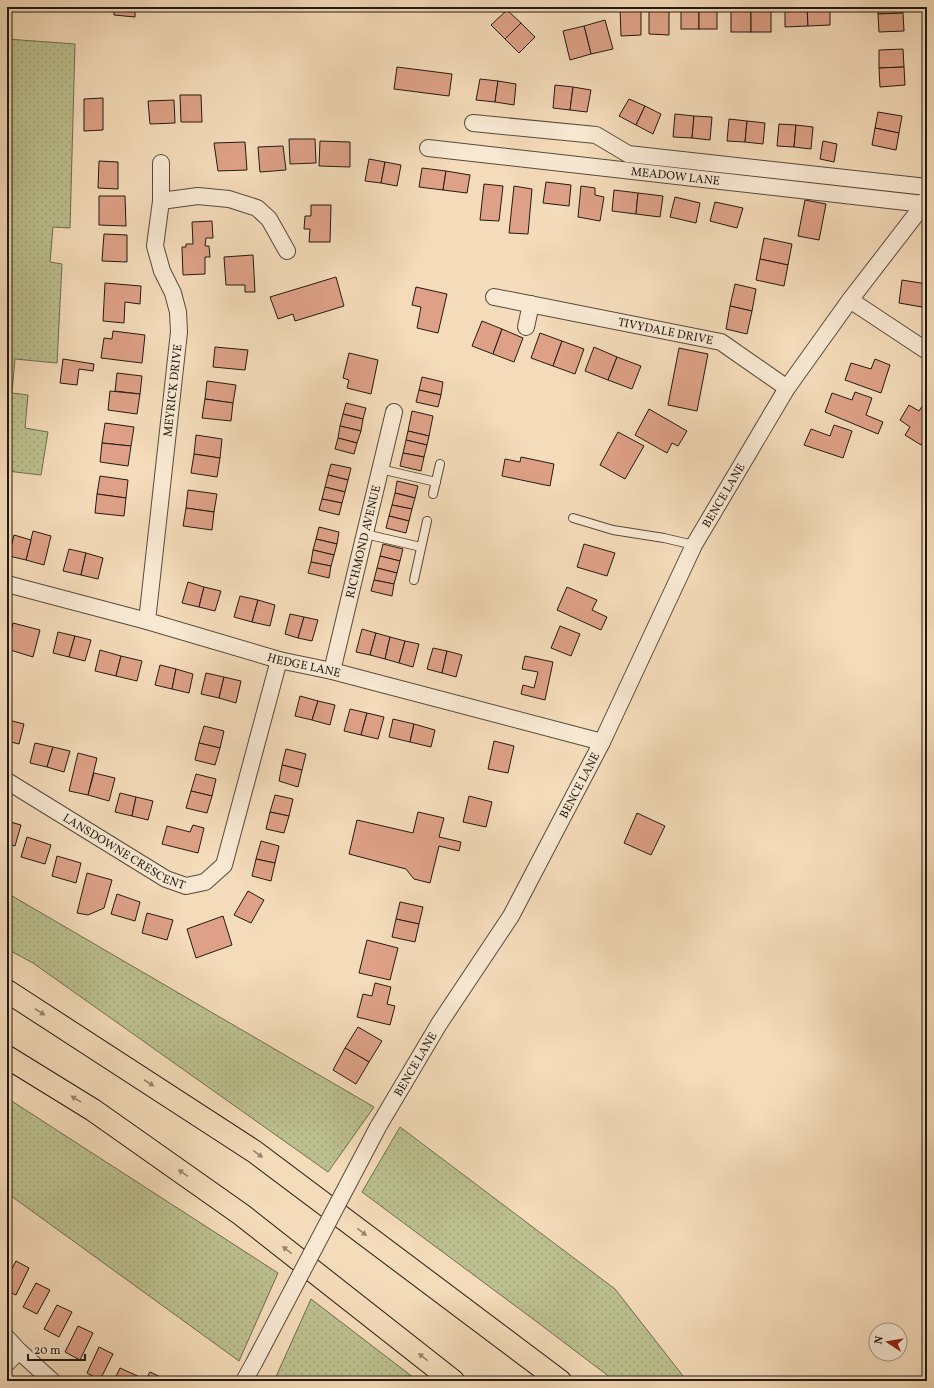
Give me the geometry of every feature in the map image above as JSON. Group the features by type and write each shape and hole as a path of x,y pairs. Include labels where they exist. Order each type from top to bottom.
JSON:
{"highway":[{"path":"7,991 256,1152 560,1381"},
{"path":"7,1057 93,1110 242,1215 453,1381"}],"street":[{"name":"MEADOW LANE","path":"473,124 596,135 628,154 927,187"},
{"name":"MEADOW LANE","path":"428,148 926,201"},
{"name":"MEYRICK DRIVE","path":"147,621 179,332 178,312 173,293 162,271 155,246 162,201 161,163"},
{"path":"162,201 198,196 229,199 257,208 269,219 287,251"},
{"name":"BENCE LANE","path":"244,1381 378,1127 438,1024 511,916 602,742 694,545 787,388 850,300 926,201"},
{"name":"TIVYDALE DRIVE","path":"494,297 722,342 787,388"},
{"path":"850,300 927,351"},
{"path":"526,328 531,304"},
{"name":"RICHMOND AVENUE","path":"332,671 394,412"},
{"name":"HEDGE LANE","path":"7,584 147,621 279,660 332,671 602,742"},
{"name":"LANSDOWNE CRESCENT","path":"7,781 166,879 186,886 205,882 224,865 279,660"},
{"path":"7,1338 18,1351 52,1381"},
{"path":"7,1363 18,1351"}],"lane":[{"path":"433,494 440,464"},
{"path":"380,469 436,482"},
{"path":"573,518 613,530 664,538 694,545"},
{"path":"414,580 427,521"},
{"path":"365,534 421,547"}],"green space":[{"path":"7,39 75,44 70,228 53,227 50,262 62,264 57,363 15,359 12,393 28,395 25,428 48,432 41,475 7,471"},
{"path":"7,893 374,1107 328,1172 33,963 7,949"},
{"path":"7,1098 278,1273 239,1361 7,1193"},
{"path":"400,1127 615,1289 687,1381 615,1381 362,1192"},
{"path":"311,1299 418,1381 274,1381"}],"building":[{"path":"114,7 135,7 135,17 114,15"},
{"path":"620,7 641,7 641,35 621,36"},
{"path":"649,7 669,7 669,35 649,34"},
{"path":"681,7 699,7 699,29 681,29"},
{"path":"699,7 717,7 717,29 699,29"},
{"path":"731,7 751,7 751,32 731,32"},
{"path":"751,7 771,7 771,32 751,32"},
{"path":"785,7 807,7 808,26 785,27"},
{"path":"807,7 830,7 830,25 808,26"},
{"path":"878,7 902,7 903,13 878,14"},
{"path":"507,10 521,23 505,39 491,25"},
{"path":"903,13 904,31 879,32 878,14"},
{"path":"605,20 613,49 591,54 584,26"},
{"path":"521,23 535,37 519,53 505,39"},
{"path":"584,26 591,54 570,60 563,31"},
{"path":"903,49 904,67 879,68 879,50"},
{"path":"397,67 452,74 449,96 394,89"},
{"path":"904,67 905,85 880,87 879,68"},
{"path":"480,79 498,81 495,102 476,100"},
{"path":"498,81 516,84 514,105 495,102"},
{"path":"555,85 573,87 570,110 553,108"},
{"path":"573,87 591,90 587,112 570,110"},
{"path":"180,95 201,95 202,122 181,122"},
{"path":"103,98 103,130 84,131 84,99"},
{"path":"629,99 645,106 636,125 619,116"},
{"path":"174,100 175,123 150,124 148,101"},
{"path":"645,106 661,114 653,134 636,125"},
{"path":"878,112 902,116 899,133 875,128"},
{"path":"675,114 694,116 692,138 673,137"},
{"path":"694,116 712,117 710,140 692,138"},
{"path":"729,119 747,121 745,142 727,141"},
{"path":"747,121 765,123 763,144 745,142"},
{"path":"779,124 796,125 794,147 777,146"},
{"path":"796,125 813,127 811,149 794,147"},
{"path":"875,128 899,133 896,150 872,145"},
{"path":"289,139 315,139 316,163 290,164"},
{"path":"320,141 350,142 350,167 319,166"},
{"path":"823,141 837,144 834,162 820,159"},
{"path":"245,142 247,170 218,171 214,143"},
{"path":"283,146 286,170 260,172 258,147"},
{"path":"369,159 385,162 381,183 365,181"},
{"path":"99,161 118,162 118,189 98,188"},
{"path":"385,162 401,165 397,186 381,183"},
{"path":"422,168 446,171 443,190 419,187"},
{"path":"446,171 470,175 467,193 443,190"},
{"path":"546,182 571,185 569,206 543,203"},
{"path":"484,184 503,186 499,221 480,220"},
{"path":"514,186 532,189 528,234 509,233"},
{"path":"581,186 595,188 595,195 604,197 600,221 578,217"},
{"path":"614,190 638,193 636,214 612,211"},
{"path":"638,193 663,196 660,217 636,214"},
{"path":"99,196 125,196 126,226 99,225"},
{"path":"675,197 700,203 696,223 670,217"},
{"path":"805,200 826,204 819,240 798,236"},
{"path":"715,202 743,208 737,228 710,221"},
{"path":"311,205 331,205 330,242 309,242 310,229 304,229 305,216 311,216"},
{"path":"212,221 213,238 206,238 205,246 209,246 210,257 205,257 205,274 183,275 182,247 186,247 186,244 193,244 192,222"},
{"path":"104,234 127,235 127,262 102,261"},
{"path":"764,238 792,244 788,265 760,259"},
{"path":"253,255 255,292 245,292 245,285 226,285 224,257"},
{"path":"760,259 788,265 784,286 756,280"},
{"path":"336,277 344,306 295,321 293,314 278,319 270,297"},
{"path":"902,280 927,284 922,307 899,303"},
{"path":"105,283 141,286 140,304 125,302 124,323 103,321"},
{"path":"735,284 756,289 752,311 730,306"},
{"path":"416,287 447,294 438,333 417,328 421,307 412,305"},
{"path":"730,306 752,311 747,334 726,329"},
{"path":"482,321 502,329 493,354 472,346"},
{"path":"502,329 523,338 514,362 493,354"},
{"path":"113,331 145,335 142,363 101,358 104,338 112,339"},
{"path":"540,333 562,341 553,366 531,358"},
{"path":"562,341 584,349 575,374 553,366"},
{"path":"215,347 248,350 245,370 213,367"},
{"path":"594,347 617,357 608,380 585,371"},
{"path":"679,348 708,354 697,411 668,405"},
{"path":"349,353 378,360 371,394 347,388 349,380 343,378"},
{"path":"617,357 641,366 632,389 608,380"},
{"path":"63,359 94,364 93,371 79,369 77,385 60,383"},
{"path":"875,359 890,365 881,393 845,380 851,363 871,369"},
{"path":"117,373 142,376 140,394 115,391"},
{"path":"422,377 443,382 441,395 419,390"},
{"path":"207,381 236,385 233,403 205,399"},
{"path":"419,390 441,395 438,407 416,402"},
{"path":"110,391 140,394 137,414 108,410"},
{"path":"855,392 872,398 866,415 883,422 878,434 825,412 832,393 852,400"},
{"path":"205,399 233,403 231,421 202,418"},
{"path":"927,399 927,436 921,445 905,435 910,427 900,420 909,405 919,411"},
{"path":"346,403 366,408 363,419 343,414"},
{"path":"649,409 687,431 678,446 672,443 667,453 635,435"},
{"path":"412,411 433,416 429,436 408,431"},
{"path":"343,414 363,419 361,431 340,426"},
{"path":"105,423 134,427 131,446 102,443"},
{"path":"834,425 852,431 843,458 804,445 811,429 830,436"},
{"path":"340,426 361,431 357,443 338,438"},
{"path":"408,431 429,436 427,445 406,440"},
{"path":"618,432 644,446 625,479 600,465"},
{"path":"196,435 222,439 220,458 194,454"},
{"path":"338,438 357,443 354,454 335,449"},
{"path":"406,440 427,445 424,457 403,453"},
{"path":"102,443 131,446 128,466 100,462"},
{"path":"403,453 424,457 421,471 400,466"},
{"path":"194,454 220,458 217,477 191,473"},
{"path":"521,457 554,464 550,486 502,476 505,459 520,462"},
{"path":"331,464 351,468 348,480 328,475"},
{"path":"328,475 348,480 345,492 325,487"},
{"path":"100,476 128,480 126,498 97,494"},
{"path":"397,481 418,486 415,498 395,493"},
{"path":"325,487 345,492 342,503 322,499"},
{"path":"188,490 217,494 214,512 186,508"},
{"path":"395,493 415,498 412,509 392,505"},
{"path":"97,494 126,498 124,516 95,513"},
{"path":"322,499 342,503 339,515 319,510"},
{"path":"392,505 412,509 409,521 389,516"},
{"path":"186,508 214,512 212,530 183,526"},
{"path":"389,516 409,521 406,533 386,528"},
{"path":"319,527 339,532 337,544 316,539"},
{"path":"33,531 51,536 44,565 26,560"},
{"path":"14,535 31,540 26,560 9,556"},
{"path":"316,539 337,544 334,555 313,550"},
{"path":"383,544 403,549 400,561 380,556"},
{"path":"584,544 615,553 607,576 577,567"},
{"path":"69,549 86,553 81,575 63,571"},
{"path":"313,550 334,555 331,566 311,562"},
{"path":"86,553 103,558 98,579 81,575"},
{"path":"380,556 400,561 397,573 377,568"},
{"path":"311,562 331,566 329,578 308,573"},
{"path":"377,568 397,573 394,584 374,580"},
{"path":"374,580 394,584 392,596 371,591"},
{"path":"188,582 204,587 199,607 182,603"},
{"path":"204,587 221,591 215,611 199,607"},
{"path":"567,587 597,600 592,610 607,617 601,630 557,610"},
{"path":"240,596 258,600 252,622 234,617"},
{"path":"258,600 275,605 270,626 252,622"},
{"path":"290,614 304,617 298,638 285,634"},
{"path":"304,617 318,620 312,641 298,638"},
{"path":"13,623 40,630 33,657 7,649"},
{"path":"560,626 580,634 571,656 551,648"},
{"path":"362,629 376,633 370,655 356,652"},
{"path":"58,632 75,636 69,657 53,653"},
{"path":"376,633 390,637 385,659 370,655"},
{"path":"75,636 91,640 85,661 69,657"},
{"path":"390,637 405,641 399,663 385,659"},
{"path":"405,641 419,644 413,667 399,663"},
{"path":"433,648 447,651 442,673 427,669"},
{"path":"100,650 121,656 116,676 95,671"},
{"path":"447,651 462,655 456,677 442,673"},
{"path":"121,656 142,661 137,681 116,676"},
{"path":"525,656 553,662 545,700 521,694 523,685 534,688 538,672 522,669"},
{"path":"160,665 176,669 172,689 155,685"},
{"path":"176,669 193,674 189,693 172,689"},
{"path":"206,673 224,677 219,698 201,694"},
{"path":"224,677 241,681 236,703 219,698"},
{"path":"300,696 318,701 312,720 295,716"},
{"path":"318,701 335,705 330,725 312,720"},
{"path":"350,709 367,713 361,735 344,731"},
{"path":"367,713 384,717 378,739 361,735"},
{"path":"393,719 414,724 410,742 389,737"},
{"path":"8,720 24,724 19,744 7,741"},
{"path":"414,724 435,730 431,747 410,742"},
{"path":"204,726 224,731 220,748 199,743"},
{"path":"494,741 514,746 508,773 488,769"},
{"path":"35,743 53,747 47,767 30,763"},
{"path":"199,743 220,748 215,765 195,760"},
{"path":"53,747 70,751 64,772 47,767"},
{"path":"286,749 306,754 302,770 282,765"},
{"path":"78,753 97,758 88,795 69,791"},
{"path":"282,765 302,770 298,787 279,781"},
{"path":"94,773 115,778 109,801 88,795"},
{"path":"196,774 216,779 212,796 191,791"},
{"path":"191,791 212,796 207,813 186,808"},
{"path":"120,793 136,797 132,816 115,812"},
{"path":"275,795 293,799 289,816 270,812"},
{"path":"469,796 492,802 486,827 463,822"},
{"path":"136,797 153,801 148,820 132,816"},
{"path":"270,812 289,816 284,833 266,829"},
{"path":"418,812 444,818 439,837 461,842 459,851 439,846 430,883 414,879 406,869 349,854 357,820 413,833"},
{"path":"637,813 665,826 651,855 624,843"},
{"path":"7,821 21,825 15,846 7,844"},
{"path":"193,825 204,828 198,853 162,844 167,826 190,832"},
{"path":"27,837 51,845 45,864 21,857"},
{"path":"261,841 279,846 275,863 256,859"},
{"path":"57,856 81,863 76,883 52,876"},
{"path":"256,859 275,863 271,881 252,876"},
{"path":"87,873 112,880 104,908 88,915 77,913"},
{"path":"248,891 264,900 251,923 234,915"},
{"path":"117,894 140,902 135,921 111,914"},
{"path":"400,902 423,907 419,924 396,919"},
{"path":"147,913 173,920 167,940 142,933"},
{"path":"223,916 232,945 196,958 187,929"},
{"path":"396,919 419,924 415,942 392,937"},
{"path":"367,940 398,948 390,980 359,973"},
{"path":"375,983 391,987 387,1004 395,1006 390,1025 357,1017 363,994 372,996"},
{"path":"358,1027 382,1041 369,1062 345,1048"},
{"path":"345,1048 369,1062 356,1084 333,1070"},
{"path":"16,1261 29,1268 16,1295 7,1291 7,1278"},
{"path":"36,1283 50,1290 37,1314 23,1307"},
{"path":"57,1305 72,1312 59,1337 44,1329"},
{"path":"78,1326 93,1333 80,1360 65,1352"},
{"path":"99,1347 113,1354 100,1380 87,1373"},
{"path":"120,1368 142,1378 141,1381 114,1381"},
{"path":"150,1372 167,1380 167,1381 145,1381"}]}
